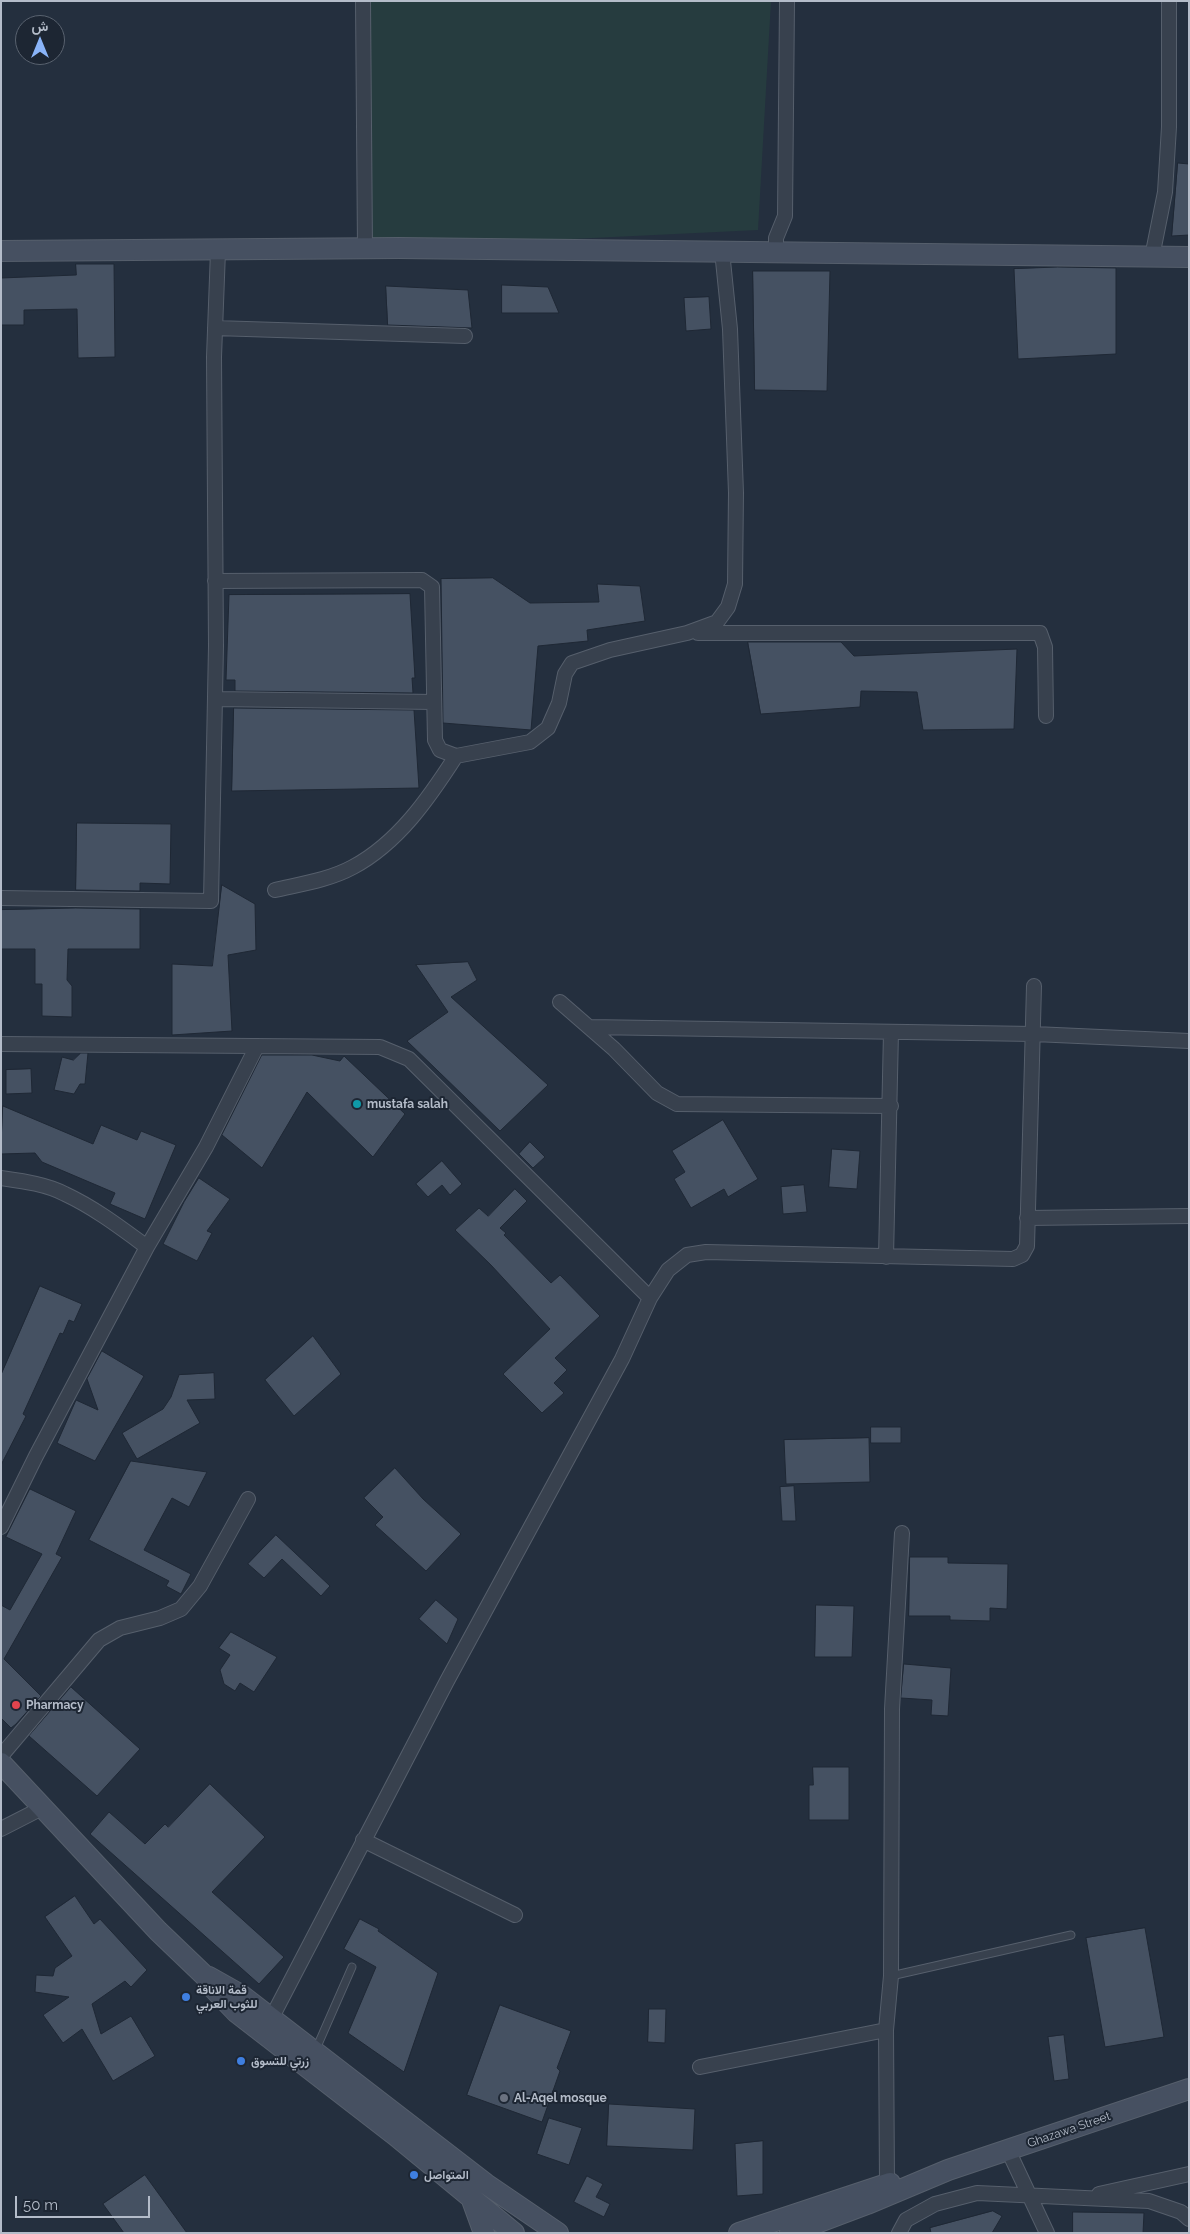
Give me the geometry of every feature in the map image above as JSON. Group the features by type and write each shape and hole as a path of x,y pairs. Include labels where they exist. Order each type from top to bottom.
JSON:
{"main road":[{"path":"1,251 365,249 776,251 1152,258 1189,257"},
{"path":"1,1763 115,1886 205,1976 214,1989 236,2012 395,2135 514,2233"},
{"path":"205,1976 241,1995 486,2184 558,2233"},
{"name":"Ghazawa Street","path":"790,2233 867,2204 948,2170 1189,2089"},
{"name":"Ghazawa Street","path":"738,2233 887,2184 948,2170"},
{"path":"472,2198 484,2233"}],"street":[{"path":"363,1 365,249"},
{"path":"776,251 776,238 785,216 787,1"},
{"path":"1152,258 1166,183 1169,127 1169,1"},
{"path":"1,898 211,901 215,699 215,328 218,251"},
{"path":"215,581 422,580 429,583 432,587 434,740 440,750 456,756 521,745 536,739 548,728 559,703 565,674 572,664 610,650 687,633 717,622 730,602 735,584 736,493 730,329 722,251"},
{"path":"215,328 465,336"},
{"path":"687,633 1040,633 1045,647 1046,716"},
{"path":"215,699 434,702"},
{"path":"275,890 328,877 351,868 374,854 425,803 456,756"},
{"path":"271,2019 447,1681 622,1359 650,1298 668,1270 687,1255 706,1252 1013,1259 1022,1255 1027,1246 1034,986"},
{"path":"560,1002 589,1027 656,1093 677,1104 891,1106"},
{"path":"589,1027 1034,1034 1189,1041"},
{"path":"886,1257 891,1106 891,1032"},
{"path":"1,1044 380,1047 409,1059 650,1298"},
{"path":"1,1527 36,1456 147,1247 206,1147 257,1046"},
{"path":"1,1178 27,1182 64,1193 105,1217 147,1247"},
{"path":"1027,1218 1189,1216"},
{"path":"1,1756 99,1640 120,1628 160,1618 181,1609 200,1586 248,1499"},
{"path":"887,2184 886,2030 891,1976 892,1709 902,1533"},
{"path":"1,1829 44,1808"},
{"path":"364,1840 515,1915"},
{"path":"700,2067 886,2030"},
{"path":"1008,2150 1047,2233"},
{"path":"1081,2198 1189,2174"},
{"path":"899,2233 906,2220 935,2204 976,2193 1149,2201 1181,2212 1189,2219"}],"lane":[{"path":"891,1976 1071,1935"},
{"path":"314,2052 352,1967"}],"green space":[{"path":"363,1 771,1 758,230 365,249"}],"building":[{"path":"1178,163 1189,164 1189,235 1172,236"},
{"path":"76,264 114,264 115,357 78,358 77,309 24,310 24,325 1,325 1,278 76,275"},
{"path":"1058,267 1116,268 1116,354 1018,359 1014,269"},
{"path":"753,271 830,271 827,391 755,390"},
{"path":"502,285 548,287 559,313 502,313"},
{"path":"386,286 468,290 472,328 388,325"},
{"path":"709,297 711,329 686,331 684,298"},
{"path":"493,578 530,603 599,602 597,584 640,586 645,621 587,630 588,641 538,646 531,730 443,723 441,579"},
{"path":"410,594 415,678 412,678 413,693 235,691 235,680 226,680 229,595"},
{"path":"748,642 841,642 854,656 1017,649 1014,729 923,730 917,692 861,691 860,707 761,714"},
{"path":"234,708 414,710 419,788 232,791"},
{"path":"77,823 171,824 170,884 140,883 140,891 76,890"},
{"path":"222,885 255,904 256,950 228,955 232,1031 172,1035 172,964 212,966"},
{"path":"140,909 140,949 68,949 67,980 72,986 72,1017 42,1016 42,984 35,984 35,949 1,949 1,910"},
{"path":"468,962 477,980 451,997 548,1085 500,1131 407,1041 448,1012 416,965"},
{"path":"81,1053 88,1053 85,1084 80,1084 74,1094 54,1090 62,1057 73,1060"},
{"path":"262,1055 312,1055 340,1061 344,1056 405,1114 373,1157 307,1092 262,1168 222,1135"},
{"path":"31,1069 32,1093 6,1094 6,1070"},
{"path":"3,1106 93,1144 101,1125 137,1140 141,1131 176,1145 145,1219 110,1204 115,1193 42,1162 35,1153 1,1154"},
{"path":"723,1120 758,1179 728,1197 724,1189 691,1208 674,1179 685,1172 672,1151"},
{"path":"530,1142 545,1157 533,1168 519,1154"},
{"path":"832,1149 860,1151 857,1189 829,1187"},
{"path":"442,1161 462,1184 450,1195 442,1185 428,1197 416,1184"},
{"path":"199,1178 230,1199 207,1231 212,1233 197,1261 163,1244 184,1202"},
{"path":"804,1185 807,1212 783,1214 781,1187"},
{"path":"515,1189 527,1201 500,1228 506,1233 504,1235 551,1283 560,1275 600,1316 555,1358 567,1370 554,1383 564,1393 542,1413 503,1374 550,1329 491,1265 455,1230 479,1208 488,1216"},
{"path":"40,1286 82,1304 74,1322 69,1320 63,1334 60,1333 23,1414 26,1416 1,1465 1,1375"},
{"path":"313,1336 341,1374 294,1416 265,1380"},
{"path":"102,1351 144,1376 95,1461 57,1443 76,1400 98,1410 87,1379"},
{"path":"214,1373 215,1399 187,1400 200,1423 137,1459 122,1433 163,1409 171,1397 179,1375"},
{"path":"871,1427 901,1427 901,1443 871,1443"},
{"path":"869,1438 870,1482 786,1484 784,1440"},
{"path":"131,1461 207,1472 189,1507 172,1498 144,1550 191,1574 181,1594 166,1586 169,1581 89,1540"},
{"path":"395,1468 423,1499 461,1534 426,1571 375,1525 383,1517 364,1498"},
{"path":"794,1486 796,1521 782,1521 780,1487"},
{"path":"30,1489 76,1511 56,1554 62,1557 4,1659 41,1696 11,1728 1,1718 1,1605 10,1610 42,1554 6,1537"},
{"path":"276,1535 330,1586 321,1596 282,1559 264,1578 248,1564"},
{"path":"910,1557 948,1557 948,1563 1008,1564 1007,1609 990,1608 990,1621 950,1620 950,1616 909,1616"},
{"path":"436,1600 458,1619 447,1644 419,1619"},
{"path":"816,1605 854,1606 852,1657 815,1657"},
{"path":"231,1632 277,1657 254,1692 240,1683 235,1691 224,1684 220,1670 230,1655 219,1648"},
{"path":"904,1664 951,1668 948,1716 931,1715 932,1700 901,1698"},
{"path":"71,1687 140,1749 97,1796 29,1736"},
{"path":"813,1767 849,1767 849,1820 809,1820 809,1785 813,1785"},
{"path":"210,1784 265,1837 212,1892 284,1957 259,1984 90,1834 109,1812 145,1844 165,1824 168,1827"},
{"path":"75,1896 94,1924 100,1919 147,1970 131,1987 125,1981 92,2004 101,2034 131,2016 155,2056 113,2081 82,2029 63,2043 43,2015 69,1997 35,1992 36,1975 53,1976 55,1968 72,1956 45,1917"},
{"path":"360,1919 379,1929 378,1931 438,1973 404,2072 348,2033 376,1967 344,1949"},
{"path":"1145,1928 1164,2037 1105,2047 1086,1938"},
{"path":"500,2005 571,2031 557,2068 560,2071 542,2122 467,2095"},
{"path":"649,2009 666,2009 665,2043 648,2042"},
{"path":"1064,2035 1069,2079 1054,2081 1048,2037"},
{"path":"609,2104 695,2109 693,2150 607,2146"},
{"path":"549,2118 582,2128 569,2165 537,2154"},
{"path":"763,2141 763,2194 737,2196 735,2144"},
{"path":"145,2175 187,2233 124,2233 103,2204"},
{"path":"587,2176 603,2184 596,2197 610,2204 604,2217 574,2202"},
{"path":"993,2211 1002,2216 992,2233 931,2233 930,2228"},
{"path":"1073,2212 1144,2213 1143,2233 1073,2233"}],"place":[{"name":"mustafa salah","path":"357,1104"},
{"name":"Pharmacy","path":"16,1705"},
{"name":"قمة الاناقة للثوب العربي","path":"186,1997"},
{"name":"زرتي للتسوق","path":"241,2061"},
{"name":"Al-Aqel mosque","path":"504,2098"},
{"name":"المتواصل","path":"414,2175"}]}
